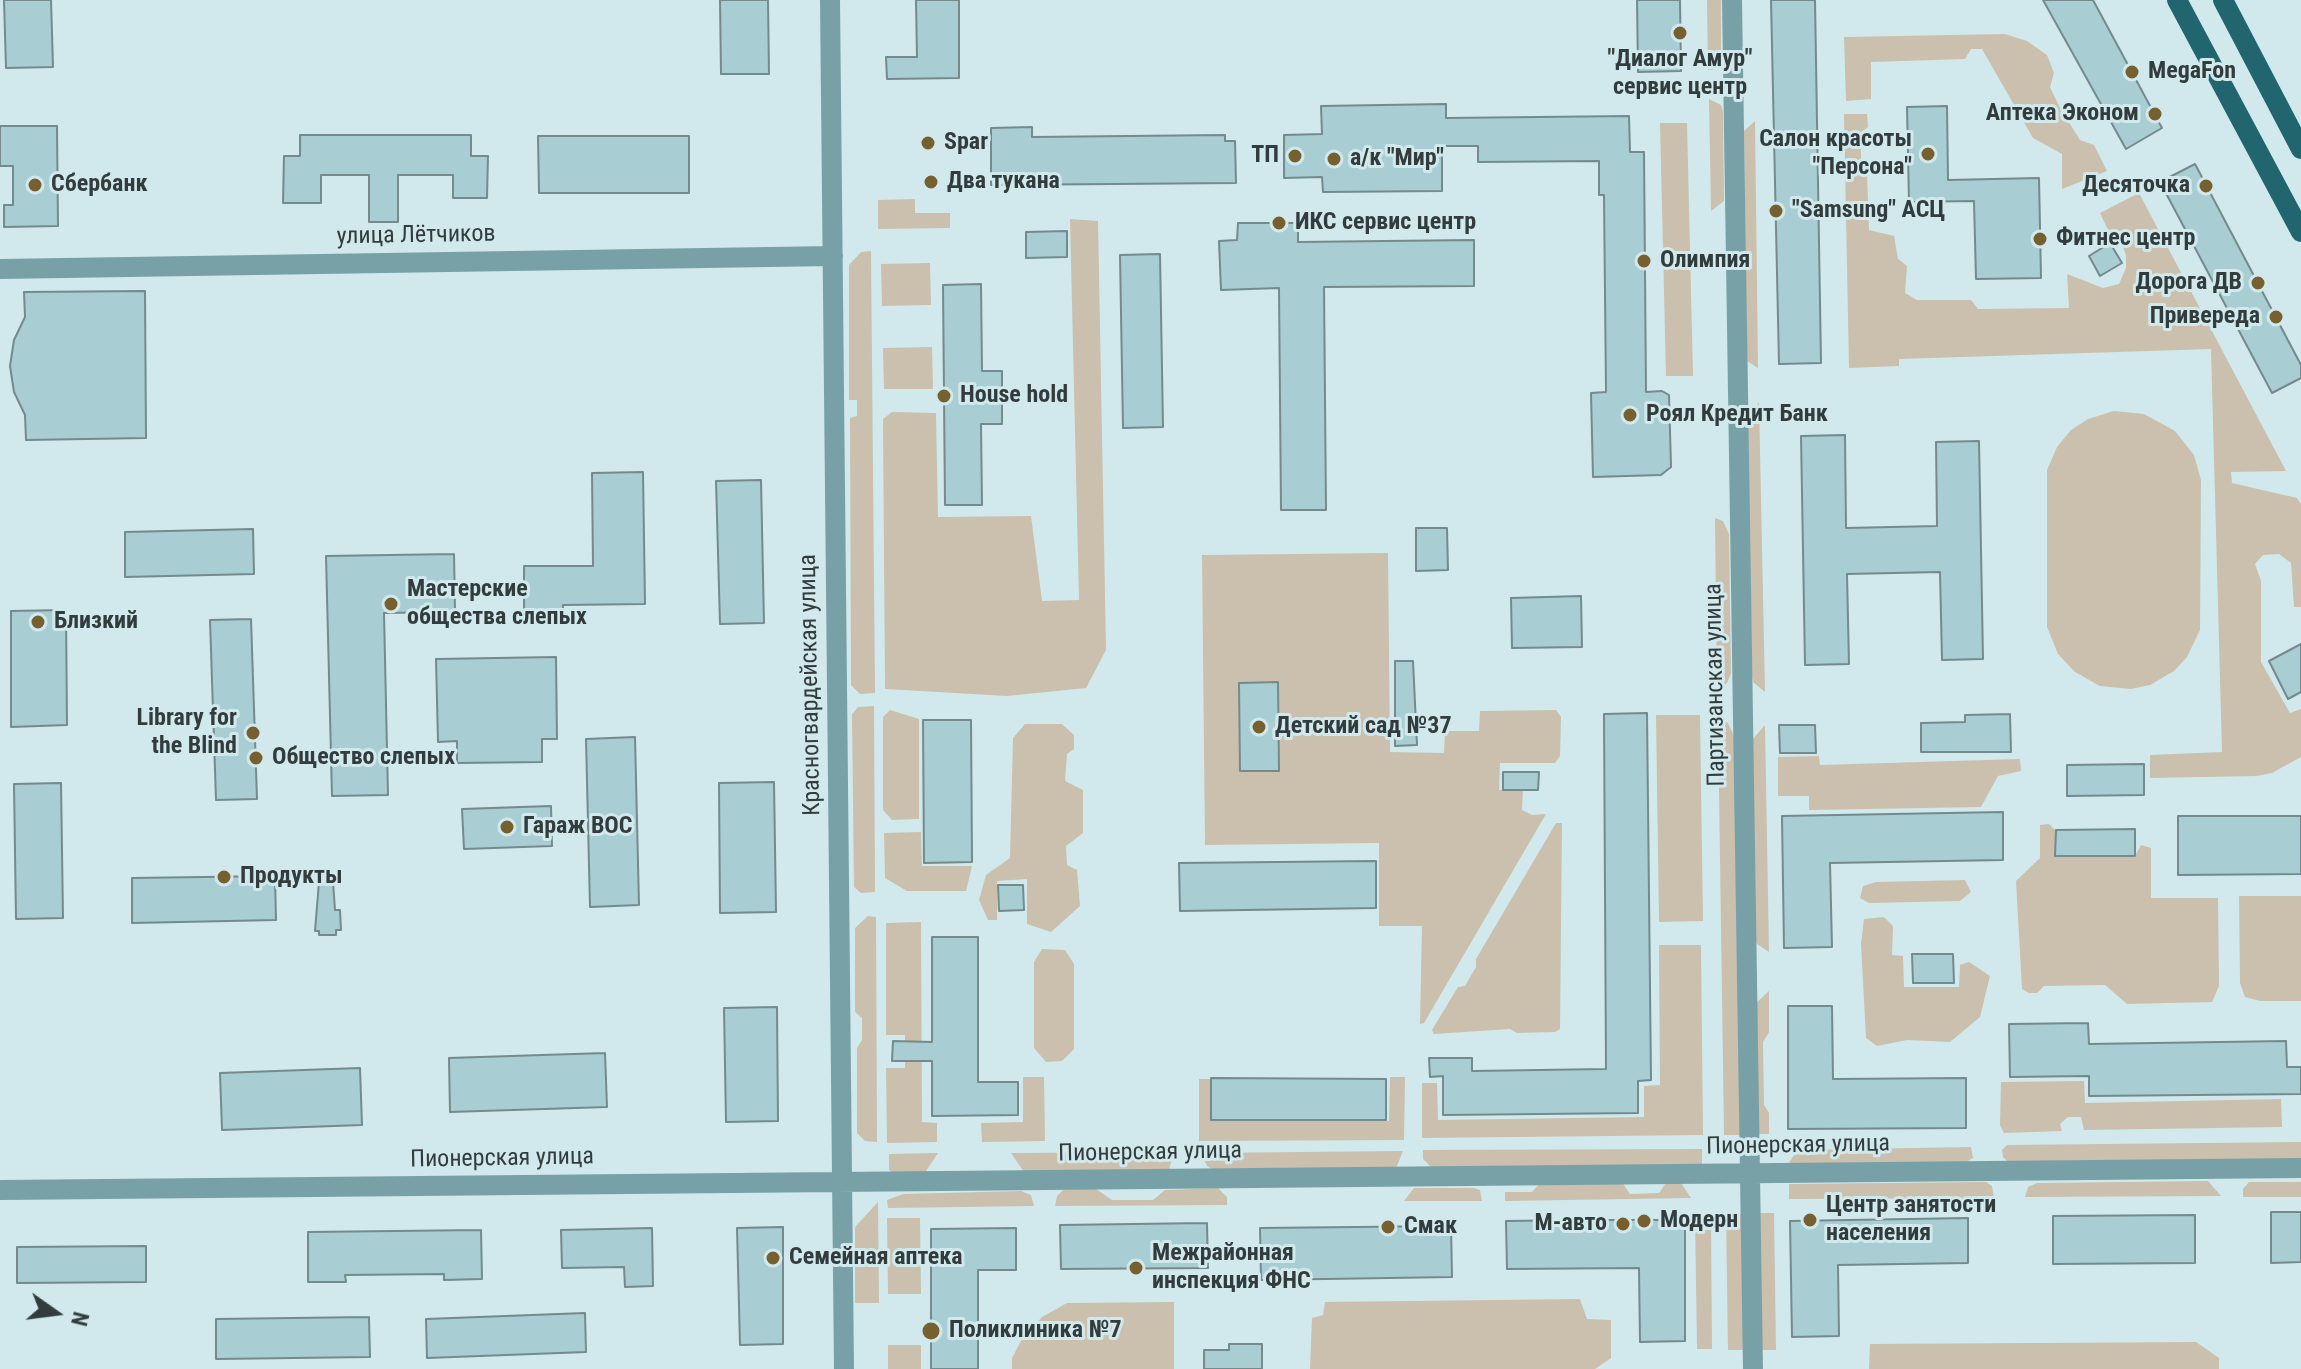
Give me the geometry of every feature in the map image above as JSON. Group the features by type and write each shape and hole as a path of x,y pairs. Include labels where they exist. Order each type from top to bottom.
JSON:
{"main road":[{"path":"2177,0 2301,232"},
{"path":"2223,0 2301,149"}],"street":[{"name":"Красногвардейская улица","path":"830,0 844,1369"},
{"name":"Партизанская улица","path":"1732,0 1753,1369"},
{"name":"улица Лётчиков","path":"0,269 833,256"},
{"name":"Пионерская улица","path":"0,1190 2301,1168"}],"shaded area":[{"path":"1707,0 1721,0 1721,56 1715,69 1708,70"},
{"path":"2005,34 2027,41 2047,55 2054,73 2050,87 2059,106 2080,140 2094,145 2107,171 2062,189 2062,154 2033,138 1982,49 1971,49 1965,59 1871,62 1871,99 1846,101 1844,37"},
{"path":"1709,99 1721,105 1723,112 1724,201 1711,211"},
{"path":"1844,114 1867,114 1868,127 1861,132 1861,168 1867,172 1869,230 1894,236 1898,259 1907,266 1905,293 1917,300 1971,300 1978,309 2069,308 2067,274 2103,288 2119,284 2126,268 2126,255 2119,237 2107,228 2100,213 2139,193 2286,471 2231,472 2232,483 2297,498 2301,504 2301,607 2294,607 2291,563 2279,554 2263,555 2255,564 2261,581 2261,662 2290,713 2301,709 2301,757 2272,773 2256,776 2150,778 2150,755 2222,752 2211,349 1899,359 1899,366 1849,368"},
{"path":"1755,121 1758,368 1747,361 1744,131"},
{"path":"1660,123 1687,123 1693,376 1666,376"},
{"path":"915,199 915,213 950,213 950,228 878,229 878,200"},
{"path":"1070,219 1098,221 1106,650 1086,688 1007,696 885,689 883,419 892,412 936,413 938,517 1031,516 1042,601 1079,600"},
{"path":"871,251 875,693 860,694 851,685 850,418 857,416 857,400 849,400 849,265 861,252"},
{"path":"930,263 931,305 882,306 881,264"},
{"path":"932,347 933,389 884,389 883,348"},
{"path":"1759,402 1765,692 1753,682 1751,669 1748,422"},
{"path":"2114,411 2144,414 2175,431 2194,455 2201,480 2200,630 2187,657 2174,671 2150,685 2131,689 2100,686 2075,672 2058,654 2047,627 2047,470 2057,447 2071,430 2088,419"},
{"path":"1715,518 1723,521 1729,534 1731,673 1727,683 1717,691"},
{"path":"1388,553 1390,752 1444,753 1445,731 1479,731 1480,711 1556,710 1561,717 1560,756 1555,763 1500,763 1499,790 1523,790 1522,810 1532,815 1546,814 1424,1023 1420,1024 1422,926 1379,926 1379,843 1205,845 1202,555"},
{"path":"874,706 875,892 861,893 854,887 852,714 858,707"},
{"path":"890,710 919,719 919,819 892,820 883,810 883,717"},
{"path":"1656,715 1700,715 1703,921 1659,922"},
{"path":"1718,719 1728,723 1735,738 1740,1135 1724,1135"},
{"path":"1025,724 1062,724 1074,735 1074,749 1067,754 1065,781 1083,790 1083,833 1066,846 1067,865 1077,870 1080,906 1051,932 1027,924 1027,879 997,881 997,920 988,920 979,900 986,875 1010,858 1013,738"},
{"path":"1765,725 1769,952 1757,944 1754,937 1752,740"},
{"path":"1819,756 1820,765 2020,759 2021,771 1998,776 1981,807 1809,810 1809,796 1778,796 1778,757"},
{"path":"1556,823 1562,823 1560,1029 1555,1032 1517,1033 1510,1029 1434,1034 1432,1030 1458,987 1465,986 1476,967 1476,959"},
{"path":"2049,824 2055,830 2056,856 2135,856 2141,845 2151,848 2151,898 2218,898 2219,986 2212,1002 2127,1004 2105,985 2044,986 2037,993 2022,989 2016,881 2040,858 2040,825"},
{"path":"921,832 922,866 972,866 966,891 907,891 885,878 884,833"},
{"path":"1965,880 1971,892 1960,901 1869,903 1860,898 1863,886 1876,882"},
{"path":"2239,896 2301,896 2301,1001 2260,1001 2245,997 2240,983"},
{"path":"868,916 876,917 877,1142 865,1141 857,1133 857,1048 862,1040 862,1018 855,1012 855,928"},
{"path":"1884,917 1893,926 1892,955 1903,956 1904,987 1959,987 1960,965 1969,962 1990,976 1980,1017 1950,1042 1907,1040 1877,1046 1866,1038 1861,944 1864,919"},
{"path":"921,922 922,1122 937,1123 937,1142 887,1143 886,1068 905,1068 905,1035 886,1035 886,923"},
{"path":"1659,945 1701,945 1703,1135 1422,1138 1422,1083 1437,1083 1438,1120 1644,1117 1644,1086 1660,1085"},
{"path":"1042,949 1065,950 1074,964 1074,1049 1062,1061 1046,1062 1034,1048 1034,962"},
{"path":"1769,991 1769,1032 1763,1042 1764,1105 1769,1113 1769,1134 1756,1134 1756,1003"},
{"path":"1023,1077 1044,1077 1045,1141 982,1142 981,1123 1023,1122"},
{"path":"1390,1077 1405,1077 1404,1140 1199,1141 1199,1079 1210,1079 1211,1121 1389,1121"},
{"path":"2084,1081 2085,1103 2281,1099 2282,1127 2084,1130 2081,1117 2068,1117 2060,1124 2062,1131 2004,1133 2000,1125 2001,1082"},
{"path":"2301,1142 2301,1159 2008,1162 2002,1150 2007,1145"},
{"path":"1971,1147 1973,1158 1966,1162 1794,1166 1789,1162 1798,1150"},
{"path":"1702,1149 1702,1168 1433,1169 1423,1159 1423,1150"},
{"path":"1403,1151 1395,1171 1215,1171 1207,1166 1201,1153"},
{"path":"1174,1152 1169,1170 1024,1172 1011,1153"},
{"path":"938,1153 924,1174 894,1175 889,1170 889,1154"},
{"path":"2208,1181 2221,1196 2025,1197 2028,1187 2037,1183"},
{"path":"1541,1182 1622,1182 1630,1194 1659,1193 1666,1183 1681,1183 1691,1198 1505,1201 1505,1192 1532,1192"},
{"path":"1986,1182 1992,1186 1994,1198 1789,1199 1789,1184"},
{"path":"2249,1182 2301,1182 2301,1197 2243,1197 2243,1189"},
{"path":"1218,1188 1227,1197 1227,1205 1055,1206 1057,1196 1064,1189 1096,1189 1112,1200 1153,1200 1165,1190"},
{"path":"1414,1188 1474,1188 1480,1190 1482,1201 1404,1201"},
{"path":"1021,1191 1031,1195 1034,1206 888,1208 887,1200 903,1194"},
{"path":"878,1202 879,1303 855,1303 855,1227"},
{"path":"1758,1213 1774,1213 1776,1350 1760,1350"},
{"path":"1726,1214 1742,1214 1744,1350 1728,1350"},
{"path":"1695,1216 1711,1216 1712,1349 1697,1349"},
{"path":"887,1218 920,1218 921,1294 888,1294"},
{"path":"1580,1299 1587,1319 1611,1320 1611,1358 1595,1369 1310,1369 1312,1318 1323,1315 1325,1302"},
{"path":"1174,1302 1174,1369 1012,1369 1012,1358 1022,1339 1042,1317 1067,1303"},
{"path":"2196,1342 2219,1358 2219,1369 1869,1369 1870,1344"},
{"path":"888,1345 921,1345 921,1369 888,1369"}],"building":[{"path":"4,0 51,0 53,67 6,68"},
{"path":"720,0 768,0 769,74 721,74"},
{"path":"916,0 959,0 959,78 887,79 886,57 917,57"},
{"path":"1637,0 1680,0 1681,71 1638,72"},
{"path":"1771,0 1815,0 1821,363 1779,364"},
{"path":"2043,0 2093,0 2162,128 2126,149"},
{"path":"1446,104 1446,118 1629,116 1630,152 1644,152 1646,392 1662,391 1669,395 1671,467 1661,475 1593,477 1591,393 1606,392 1604,195 1599,195 1599,161 1478,162 1478,146 1442,146 1442,191 1323,192 1322,177 1284,178 1284,135 1322,134 1321,106"},
{"path":"1947,106 1948,180 2039,178 2041,278 1976,279 1974,201 1909,202 1907,107"},
{"name":"Сбербанк","path":"0,126 57,126 58,226 4,227 4,205 13,205 13,166 0,166"},
{"path":"1032,127 1032,137 1225,135 1225,141 1235,141 1236,183 991,185 991,128"},
{"path":"300,135 471,135 471,156 488,156 487,198 453,198 453,175 398,175 398,222 369,222 369,175 321,175 321,203 283,203 284,156 300,156"},
{"path":"538,136 689,136 689,193 539,193"},
{"path":"2195,164 2301,365 2301,378 2272,393 2160,182"},
{"path":"1238,223 1298,223 1298,242 1474,240 1474,286 1324,287 1326,510 1281,510 1279,288 1221,290 1219,241 1237,240"},
{"path":"1067,231 1067,257 1026,258 1026,232"},
{"path":"2110,243 2122,263 2100,276 2089,256"},
{"path":"1160,254 1163,427 1123,428 1120,255"},
{"path":"981,284 982,371 1002,371 1002,424 981,424 982,505 945,505 943,285"},
{"path":"145,291 146,438 26,440 25,415 14,392 10,366 14,340 25,317 24,292"},
{"path":"1845,435 1846,528 1937,526 1936,442 1979,441 1983,659 1942,660 1940,572 1847,574 1849,664 1805,665 1801,436"},
{"path":"643,472 645,604 563,605 563,615 524,615 524,566 593,566 592,473"},
{"path":"761,480 764,623 720,624 716,481"},
{"path":"1416,528 1447,528 1448,570 1416,571"},
{"path":"253,529 254,574 125,577 125,532"},
{"path":"454,554 455,612 384,613 388,795 332,796 326,556"},
{"path":"1581,596 1582,647 1512,648 1511,598"},
{"path":"66,610 67,725 11,727 11,611"},
{"path":"251,619 257,799 216,800 210,620"},
{"path":"2301,644 2301,692 2288,699 2269,661"},
{"path":"556,657 557,739 542,739 542,762 457,763 457,741 438,742 436,659"},
{"path":"1395,661 1413,661 1417,745 1395,746"},
{"name":"Детский сад №37","path":"1278,682 1279,771 1240,771 1239,683"},
{"path":"1647,713 1651,1080 1638,1081 1638,1113 1443,1115 1443,1076 1430,1077 1429,1058 1472,1058 1472,1071 1606,1069 1604,714"},
{"path":"2010,714 2011,752 1921,752 1921,723 1965,722 1965,715"},
{"path":"923,720 971,720 972,862 924,863"},
{"path":"1779,725 1815,725 1816,753 1780,753"},
{"path":"635,737 639,905 590,907 586,739"},
{"path":"2144,764 2144,795 2067,796 2067,765"},
{"path":"1503,772 1539,772 1538,790 1503,790"},
{"path":"774,782 776,912 720,913 719,783"},
{"path":"61,783 63,918 16,919 14,784"},
{"name":"Гараж ВОС","path":"551,806 552,846 464,849 462,809"},
{"path":"2003,812 2003,860 1830,863 1832,947 1784,948 1782,816"},
{"path":"2178,816 2301,816 2301,874 2178,875"},
{"path":"2135,829 2135,856 2055,856 2056,830"},
{"path":"1376,861 1376,908 1180,911 1179,863"},
{"path":"275,876 276,920 132,923 132,878"},
{"path":"319,882 333,882 335,910 340,910 341,930 336,930 336,935 319,935 319,931 315,931"},
{"path":"998,885 1023,885 1024,910 999,911"},
{"path":"932,937 978,937 978,1082 1018,1082 1018,1115 932,1116 932,1061 892,1061 893,1041 932,1042"},
{"path":"1912,954 1953,954 1954,983 1913,983"},
{"path":"1788,1006 1832,1006 1833,1079 1966,1078 1966,1128 1788,1129"},
{"path":"777,1007 778,1121 726,1122 724,1008"},
{"path":"2088,1023 2089,1044 2286,1041 2287,1067 2301,1067 2301,1094 2089,1096 2089,1076 2010,1077 2009,1024"},
{"path":"605,1053 607,1107 450,1112 449,1058"},
{"path":"360,1068 362,1125 222,1130 220,1073"},
{"path":"1211,1078 1386,1079 1386,1120 1211,1120"},
{"path":"2271,1212 2301,1212 2301,1262 2271,1263"},
{"path":"2195,1215 2195,1263 2053,1264 2053,1216"},
{"path":"1968,1218 1968,1263 1838,1265 1839,1336 1792,1337 1790,1221"},
{"path":"1685,1220 1685,1341 1640,1342 1639,1268 1507,1269 1506,1221"},
{"path":"1207,1223 1208,1268 1061,1269 1060,1225"},
{"path":"1451,1226 1452,1277 1261,1280 1260,1228"},
{"path":"783,1227 783,1344 740,1345 737,1228"},
{"path":"652,1228 653,1286 625,1287 624,1267 562,1268 561,1230"},
{"path":"1016,1228 1016,1270 978,1270 978,1369 931,1369 931,1229"},
{"path":"481,1230 482,1279 444,1280 444,1274 345,1275 346,1282 308,1282 308,1232"},
{"path":"146,1246 146,1282 17,1283 17,1247"},
{"path":"585,1313 586,1352 427,1358 426,1319"},
{"path":"369,1317 370,1357 216,1359 216,1319"},
{"path":"1229,1344 1262,1344 1262,1369 1204,1369 1204,1350 1229,1350"}],"place":[{"name":"\"Диалог Амур\" сервис центр","path":"1680,33"},
{"name":"MegaFon","path":"2132,72"},
{"name":"Аптека Эконом","path":"2155,114"},
{"name":"Spar","path":"928,143"},
{"name":"Салон красоты \"Персона\"","path":"1928,154"},
{"name":"ТП","path":"1295,156"},
{"name":"а/к \"Мир\"","path":"1334,159"},
{"name":"Два тукана","path":"931,182"},
{"name":"Сбербанк","path":"35,185"},
{"name":"Десяточка","path":"2206,186"},
{"name":"\"Samsung\" АСЦ","path":"1776,211"},
{"name":"ИКС сервис центр","path":"1279,223"},
{"name":"Фитнес центр","path":"2040,239"},
{"name":"Олимпия","path":"1644,261"},
{"name":"Дорога ДВ","path":"2258,283"},
{"name":"Привереда","path":"2276,317"},
{"name":"House hold","path":"944,396"},
{"name":"Роял Кредит Банк","path":"1630,415"},
{"name":"Мастерские общества слепых","path":"391,604"},
{"name":"Близкий","path":"38,622"},
{"name":"Детский сад №37","path":"1259,727"},
{"name":"Library for the Blind","path":"253,733"},
{"name":"Общество слепых","path":"256,758"},
{"name":"Гараж ВОС","path":"507,827"},
{"name":"Продукты","path":"224,877"},
{"name":"Центр занятости населения","path":"1810,1220"},
{"name":"Модерн","path":"1644,1221"},
{"name":"М-авто","path":"1623,1224"},
{"name":"Смак","path":"1388,1227"},
{"name":"Семейная аптека","path":"773,1258"},
{"name":"Межрайонная инспекция ФНС","path":"1136,1268"},
{"name":"Поликлиника №7","path":"931,1331"}]}
